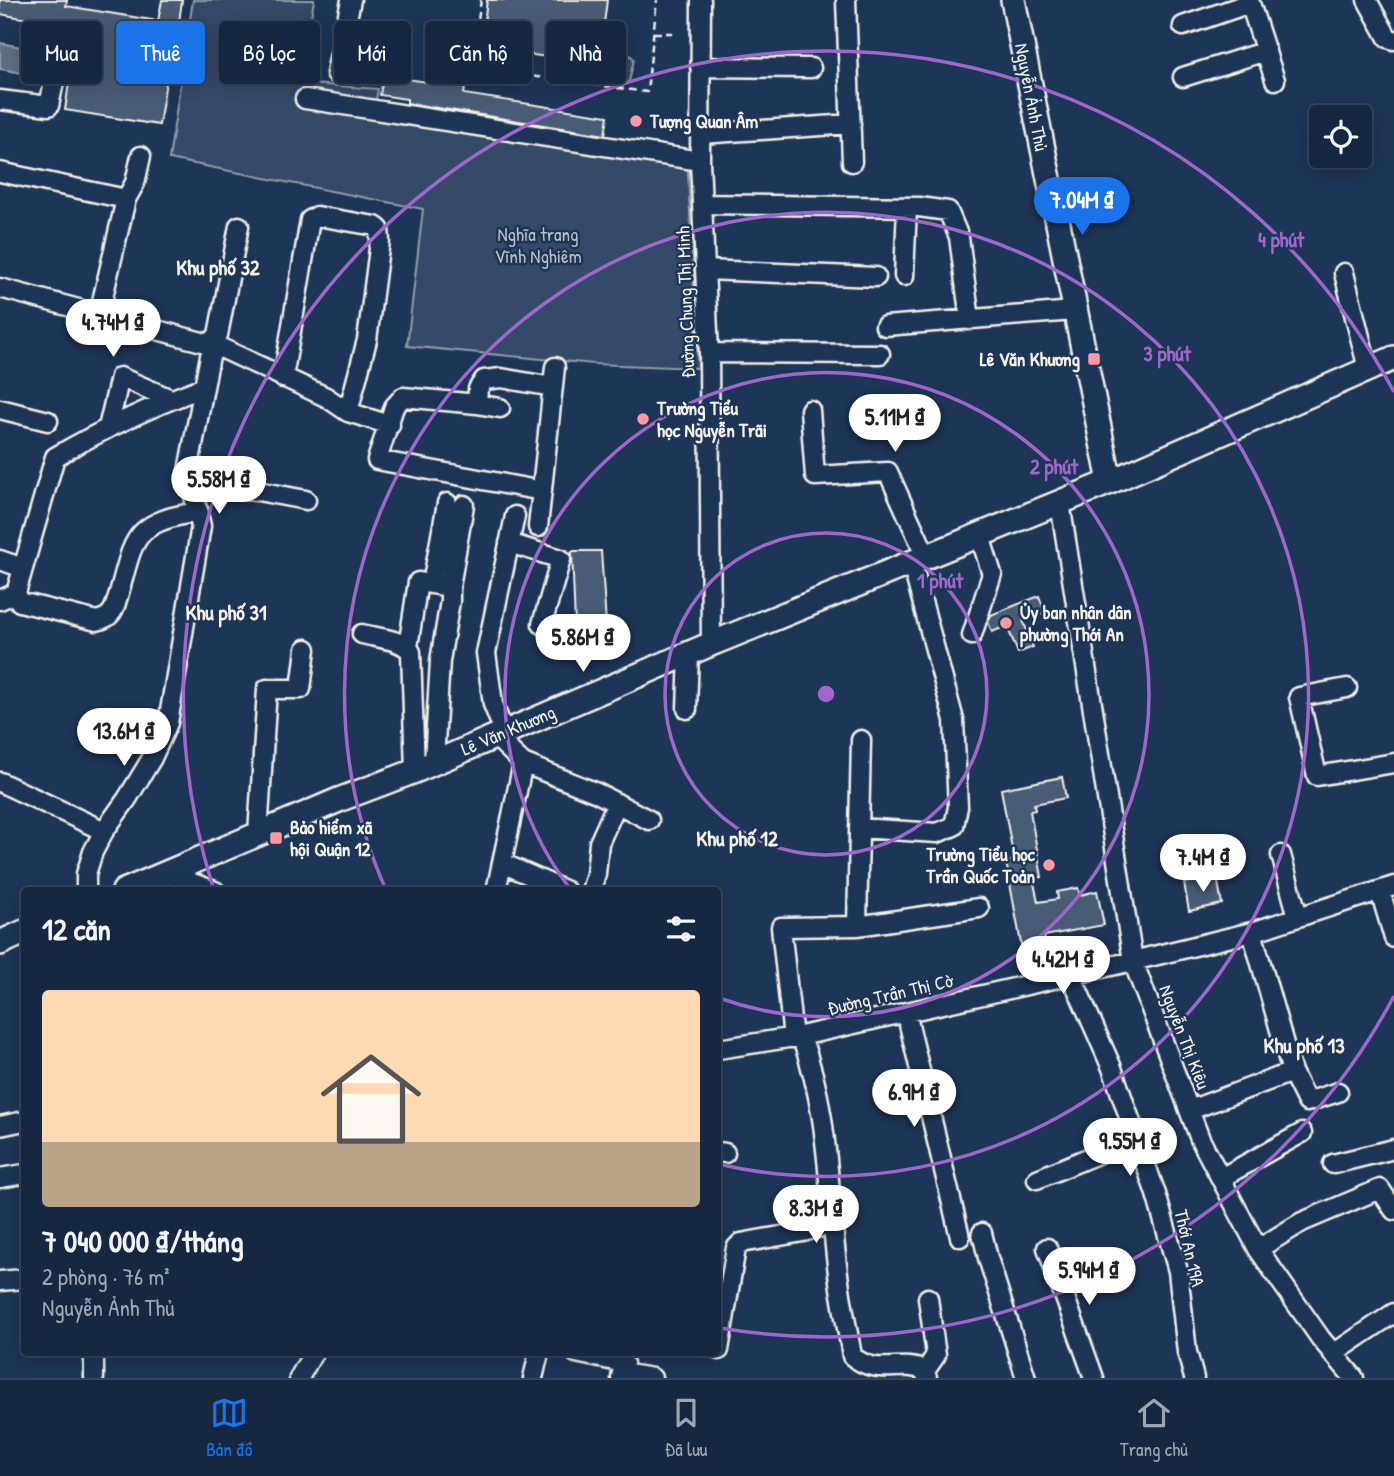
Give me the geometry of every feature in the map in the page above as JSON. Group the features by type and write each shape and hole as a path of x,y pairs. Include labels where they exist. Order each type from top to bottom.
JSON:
{"main road":[{"name":"Nguyễn Ảnh Thủ","path":"1013,0 1074,311 1111,482"},
{"name":"Lê Văn Khương","path":"134,887 689,653 1111,482 1394,358"},
{"path":"0,943 21,933"}],"street":[{"path":"347,21 351,0"},
{"name":"Đường Chung Thị Minh","path":"701,0 700,161 709,353 711,644"},
{"path":"846,0 852,162"},
{"path":"1367,0 1388,38 1394,40"},
{"path":"1183,26 1249,1 1275,80"},
{"path":"1183,77 1265,51"},
{"path":"700,67 811,68"},
{"path":"0,100 49,106 54,84"},
{"path":"305,99 700,161"},
{"path":"700,134 851,124"},
{"path":"99,314 126,199 135,183 141,156"},
{"path":"0,172 126,199"},
{"path":"702,204 906,207 948,211 959,237 970,320"},
{"path":"904,276 906,207"},
{"path":"283,378 310,220 317,216 375,226 379,229 380,241 367,340 348,412"},
{"path":"86,887 86,874 93,852 152,758 168,723 201,526 188,471 239,226"},
{"path":"706,270 876,278"},
{"path":"1344,273 1368,369"},
{"path":"0,288 214,345 326,397 348,412 390,425"},
{"path":"885,326 1074,311"},
{"path":"709,353 880,354"},
{"path":"538,527 555,367"},
{"path":"108,428 120,377 171,400"},
{"path":"477,404 478,389 484,380 501,378 553,387"},
{"path":"199,512 158,522 136,537 115,606 107,618 97,621 20,602 8,596 23,568 55,457 108,428 204,387"},
{"path":"500,408 404,397 394,407 377,460 542,491"},
{"path":"0,409 48,421"},
{"path":"810,410 815,476 888,472 920,561 954,720 958,807 954,826 937,833 859,828"},
{"path":"424,766 450,601 441,585 460,504 476,479"},
{"path":"192,488 258,491 306,500"},
{"name":"Nguyễn Thị Kiêu","path":"1060,503 1133,961 1200,1139 1258,1249 1333,1354 1354,1378"},
{"path":"515,516 486,653 502,743 523,763 617,803 649,820"},
{"path":"972,635 992,574 980,537"},
{"path":"509,543 561,559 542,624"},
{"path":"0,560 23,568"},
{"path":"424,766 413,657 408,648 418,582 441,585"},
{"path":"362,634 408,648"},
{"path":"258,835 267,689 301,689 306,649"},
{"path":"687,709 689,653"},
{"path":"1347,688 1299,697 1317,776 1394,763"},
{"path":"857,926 861,740"},
{"path":"497,887 523,763"},
{"path":"0,782 104,831"},
{"path":"592,887 599,843 617,803"},
{"path":"1281,855 1298,917"},
{"path":"502,863 557,887"},
{"path":"167,874 204,887"},
{"path":"1387,888 1394,938"},
{"name":"Đường Trần Thị Cờ","path":"721,1049 797,1037 1133,961 1252,932 1387,888"},
{"path":"853,1378 852,1356 836,1266 825,1129 813,1068 797,1037 781,927 857,926 979,908"},
{"path":"1252,932 1292,1072 1307,1102 1338,1092"},
{"name":"Thới An 19A","path":"1071,975 1112,1068 1156,1194 1178,1271 1187,1352 1194,1378"},
{"path":"906,1012 960,1237"},
{"path":"1190,1110 1292,1072"},
{"path":"0,1126 21,1122"},
{"path":"1221,1178 1302,1133"},
{"path":"1037,1179 1136,1138"},
{"path":"1333,1164 1394,1149"},
{"path":"0,1178 21,1174"},
{"path":"1258,1249 1302,1222 1380,1189 1394,1210"},
{"path":"721,1338 736,1248 741,1243 803,1232 834,1223"},
{"path":"982,1233 1026,1378"},
{"path":"1047,1248 1094,1378"},
{"path":"0,1281 21,1279"},
{"path":"852,1356 862,1367 887,1370 919,1368 926,1375 936,1354 928,1298"},
{"path":"1333,1354 1394,1312"},
{"path":"94,1356 94,1378"},
{"path":"299,1378 311,1356"},
{"path":"533,1378 538,1356"},
{"path":"590,1356 624,1363 622,1376 652,1378"}],"path":[{"path":"481,0 471,68 647,92 657,0"},
{"path":"653,33 675,33"}],"green space":[{"name":"Nghĩa trang Vĩnh Nghiêm","path":"193,0 314,0 310,21 219,21 219,84 312,84 378,89 375,105 687,154 698,368 594,364 407,346 423,209 169,159 180,84 205,84 205,21 190,21"},
{"path":"626,51 634,59 629,82 626,82"}],"shaded area":[{"path":"0,43 21,47 21,73 0,69"}],"building":[{"path":"0,0 67,0 66,6 158,21 116,21 116,84 166,84 159,125 65,110 69,84 102,84 102,21 38,21 0,14"},
{"path":"162,0 182,0 179,21 158,21"},
{"path":"487,0 607,0 604,21 546,21 546,57 532,55 532,21 484,21"},
{"path":"411,80 425,82 425,84 465,87 464,94 608,116 605,135 407,103 407,99 380,95 382,84 411,84"},
{"path":"572,551 601,551 606,624 575,625"},
{"name":"Ủy ban nhân dân phường Thới An","path":"1039,596 1045,612 1023,620 1033,647 1018,653 1007,626 992,632 988,622 991,615"},
{"path":"1062,777 1066,798 1034,804 1035,810 1030,811 1042,877 1033,878 1038,902 1058,899 1057,892 1078,888 1080,895 1097,891 1104,925 1044,936 1046,945 1022,949 1006,862 1014,860 1001,789"},
{"path":"1217,877 1222,904 1189,911 1184,883"}],"place":[{"name":"Tượng Quan Âm","path":"636,121"},
{"name":"Lê Văn Khương","path":"1094,359"},
{"name":"Trường Tiểu học Nguyễn Trãi","path":"643,419"},
{"name":"Ủy ban nhân dân phường Thới An","path":"1006,623"},
{"name":"Bảo hiểm xã hội Quận 12","path":"276,838"},
{"name":"Trường Tiểu học Trần Quốc Toản","path":"1049,865"}],"district":[{"name":"Khu phố 32","path":"218,267"},
{"name":"Khu phố 31","path":"226,612"},
{"name":"Khu phố 12","path":"737,838"},
{"name":"Khu phố 13","path":"1304,1045"}]}
